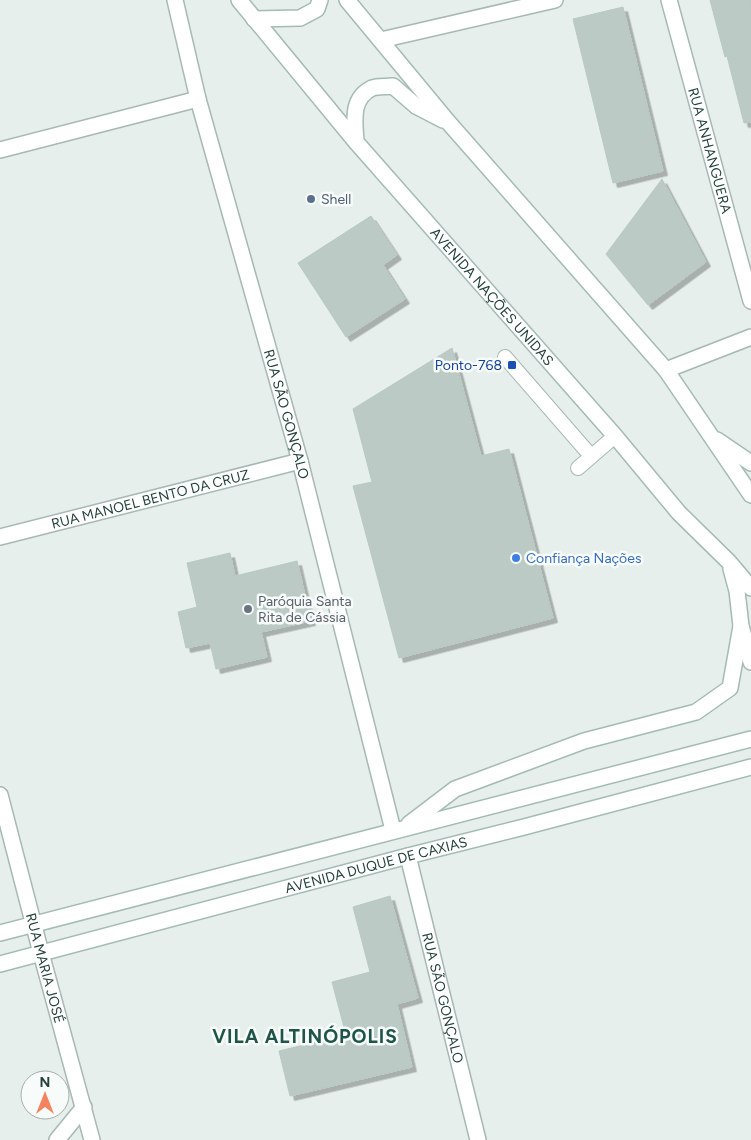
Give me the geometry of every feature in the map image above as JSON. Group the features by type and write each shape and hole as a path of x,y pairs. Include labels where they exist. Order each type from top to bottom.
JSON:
{"main road":[{"name":"RUA SÃO GONÇALO","path":"175,0 198,99 300,461 398,829"},
{"name":"AVENIDA NAÇÕES UNIDAS","path":"239,0 356,142 615,436 679,513 729,562 751,588"},
{"path":"254,19 300,18 318,9 320,0"},
{"path":"347,0 449,123 666,370 751,495"},
{"path":"381,40 555,0"},
{"name":"RUA ANHANGUERA","path":"669,0 751,301"},
{"path":"356,142 354,117 359,99 373,87 393,86 416,106 449,123"},
{"path":"0,150 198,99"},
{"path":"666,370 751,337"},
{"path":"711,436 751,463"},
{"name":"RUA MANOEL BENTO DA CRUZ","path":"0,537 300,461"},
{"path":"729,562 737,591 741,626 751,662"},
{"path":"398,829 455,788 584,741 696,712 730,688 741,626"},
{"name":"AVENIDA DUQUE DE CAXIAS","path":"0,933 751,739"},
{"name":"AVENIDA DUQUE DE CAXIAS","path":"0,964 751,767"},
{"name":"RUA MARIA JOSÉ","path":"0,795 92,1140"},
{"name":"RUA SÃO GONÇALO","path":"408,856 478,1140"},
{"path":"57,1140 84,1107"}],"lane":[{"path":"506,357 591,456"},
{"path":"578,468 615,436"}],"building":[{"path":"710,0 751,0 751,122 744,123"},
{"path":"623,7 663,171 613,183 573,19"},
{"path":"662,179 706,262 648,305 606,254"},
{"path":"371,216 397,255 383,265 405,299 346,337 298,263"},
{"path":"452,348 481,456 509,449 553,618 399,658 353,486 372,482 353,409"},
{"name":"Paróquia Santa Rita de Cássia","path":"230,553 235,576 297,561 311,621 261,632 267,657 216,669 210,643 186,648 178,612 197,607 187,563"},
{"path":"390,896 418,998 397,1004 412,1067 290,1096 279,1051 346,1035 332,982 370,972 353,907"}],"place":[{"name":"Shell","path":"311,199"},
{"name":"Ponto-768","path":"512,365"},
{"name":"Confiança Nações","path":"516,558"},
{"name":"Paróquia Santa Rita de Cássia","path":"248,609"}],"district":[{"name":"VILA ALTINÓPOLIS","path":"305,1036"}]}
